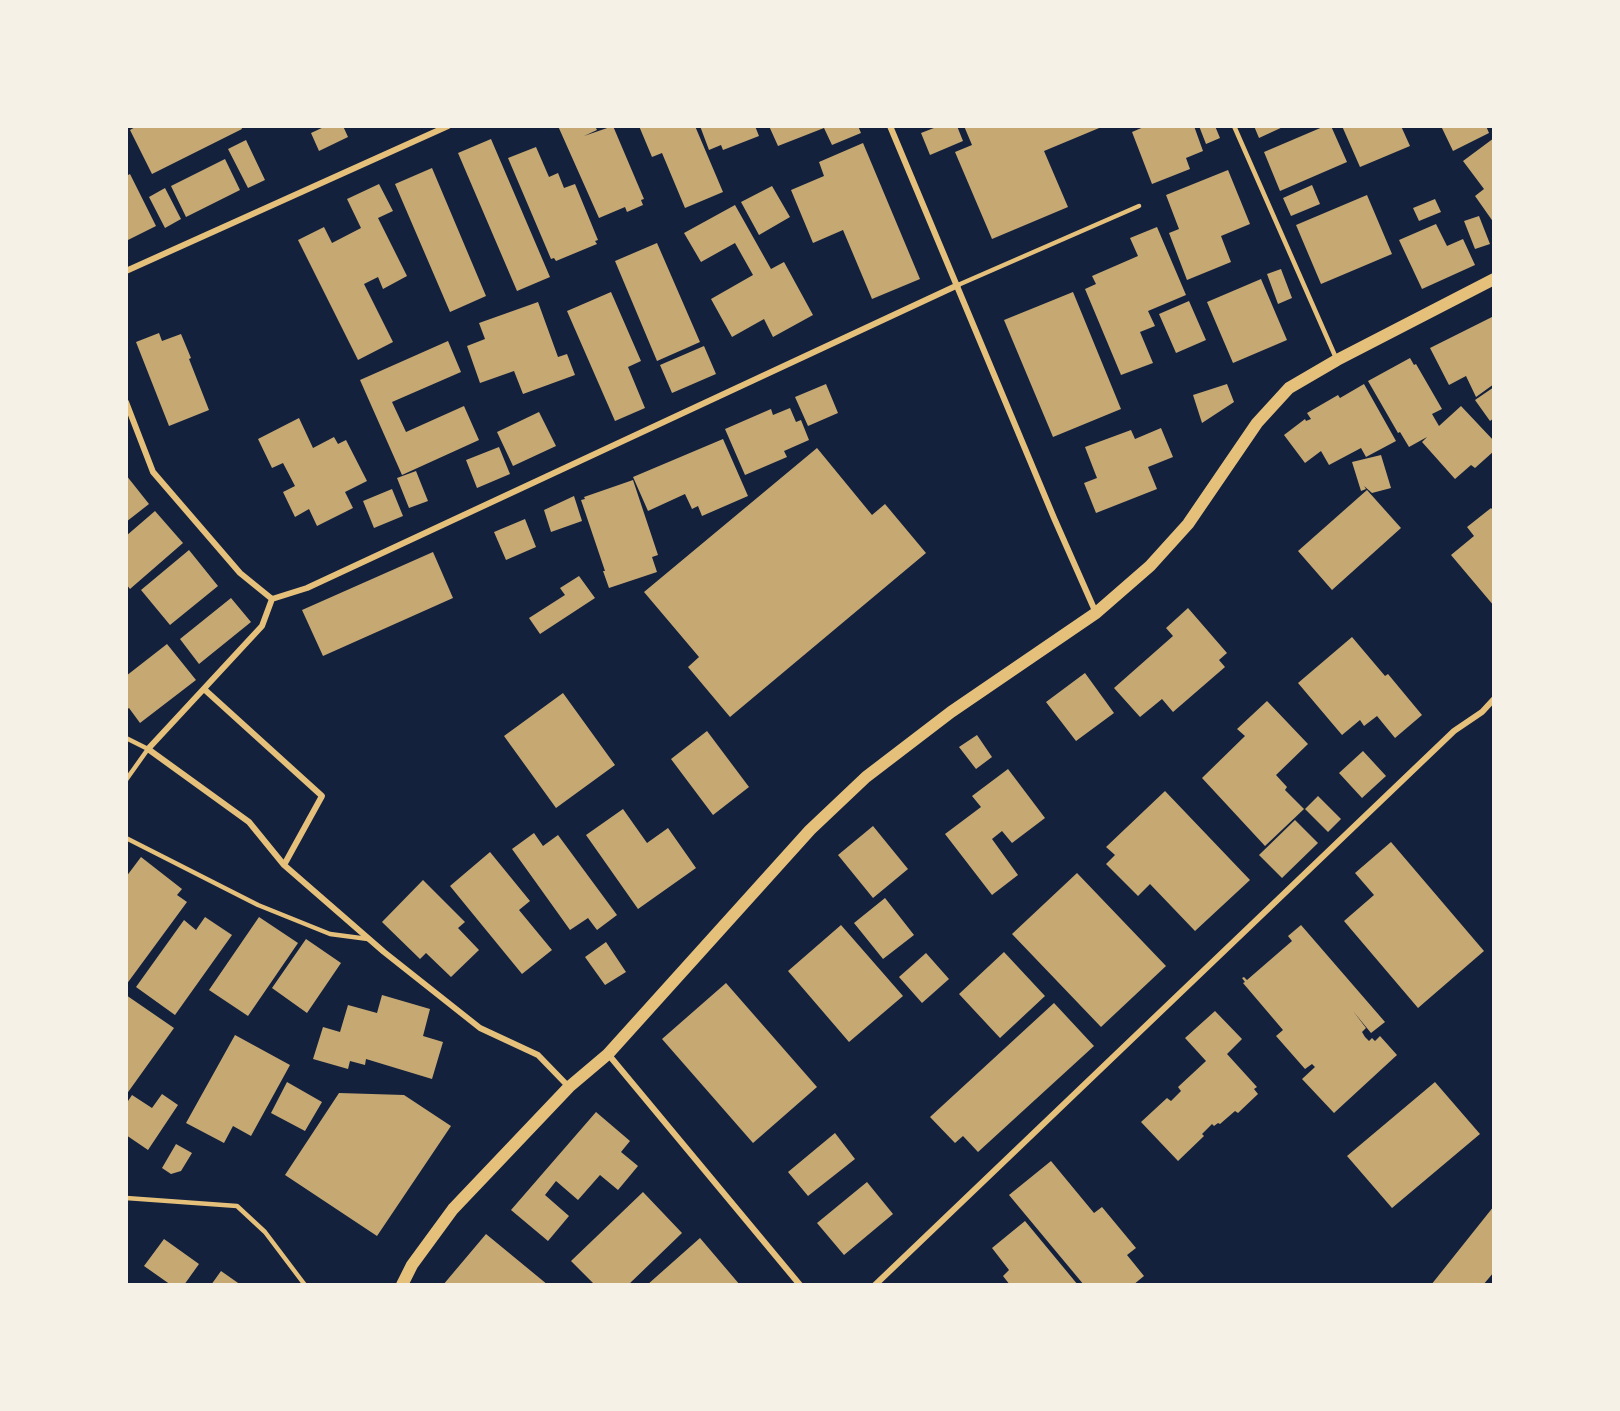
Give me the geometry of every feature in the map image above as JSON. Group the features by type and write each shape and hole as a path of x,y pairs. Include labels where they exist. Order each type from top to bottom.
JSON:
{"main road":[{"path":"402,1285 412,1265 453,1209 570,1087 608,1054 810,830 866,777 951,712 1096,613 1150,566 1188,524 1257,423 1289,388 1337,360 1494,279"}],"street":[{"path":"126,271 448,126"},
{"path":"890,126 1096,613"},
{"path":"272,599 318,583 958,285"},
{"path":"126,402 153,472 240,573 272,599"},
{"path":"272,599 262,626 148,749 249,822 284,865 370,939 480,1028 538,1055 570,1087"},
{"path":"204,689 321,796 284,865"},
{"path":"875,1285 1454,731 1482,712 1494,699"},
{"path":"608,1054 800,1285"}],"lane":[{"path":"1234,126 1337,360"},
{"path":"958,285 1139,206"},
{"path":"126,738 148,749 126,780"},
{"path":"126,837 258,906 330,934 370,939"},
{"path":"126,1198 237,1206 265,1232 305,1285"}],"building":[{"path":"137,126 241,126 242,129 152,174 130,130"},
{"path":"326,126 343,126 348,137 319,151 311,133"},
{"path":"558,126 595,126 597,130 584,136 613,126 644,199 641,200 643,205 627,212 625,207 599,218"},
{"path":"639,126 695,126 723,192 685,208 662,153 652,157"},
{"path":"700,126 755,126 759,136 723,150 721,145 709,150"},
{"path":"769,126 858,126 861,133 832,145 824,128 778,146"},
{"path":"939,126 957,126 963,141 930,155 921,133"},
{"path":"964,126 1104,126 1044,151 1068,207 992,239 955,152 972,145"},
{"path":"1146,126 1194,126 1203,151 1186,158 1190,169 1152,184 1132,132"},
{"path":"1199,126 1215,126 1220,138 1206,144"},
{"path":"1254,126 1285,126 1259,138"},
{"path":"1325,126 1331,126 1347,162 1280,191 1264,152"},
{"path":"1342,126 1401,126 1410,146 1360,167"},
{"path":"1441,126 1486,126 1489,133 1453,151"},
{"path":"1494,138 1494,223 1475,196 1484,189 1463,161"},
{"path":"491,139 550,277 517,291 458,153"},
{"path":"246,140 265,180 248,188 228,149"},
{"path":"863,143 920,279 872,299 843,230 813,243 791,190 824,176 819,162"},
{"path":"536,147 549,177 558,173 564,188 575,184 598,240 595,241 597,244 556,261 554,258 551,259 508,158"},
{"path":"225,159 240,190 186,217 171,186"},
{"path":"432,168 486,296 450,312 395,184"},
{"path":"1228,170 1250,224 1221,236 1231,262 1187,280 1169,233 1179,229 1166,195"},
{"path":"130,174 156,226 126,241 126,176"},
{"path":"379,184 393,211 378,218 407,276 383,289 378,277 364,284 393,342 358,360 298,240 324,227 332,243 361,228 347,199"},
{"path":"1312,185 1320,204 1291,216 1283,198"},
{"path":"772,186 790,217 759,235 741,202"},
{"path":"165,188 181,219 165,228 149,197"},
{"path":"1367,195 1392,254 1321,284 1296,225"},
{"path":"1435,199 1441,212 1419,221 1413,208"},
{"path":"735,205 771,269 784,262 813,315 773,337 764,319 732,337 711,299 753,275 735,243 701,262 684,233"},
{"path":"1479,216 1490,244 1475,249 1464,221"},
{"path":"1436,224 1447,246 1463,239 1475,265 1422,289 1399,240"},
{"path":"1157,227 1186,295 1148,311 1155,326 1140,332 1153,363 1121,375 1085,289 1096,284 1092,276 1138,256 1130,238"},
{"path":"657,243 700,342 657,361 615,261"},
{"path":"1281,269 1292,298 1278,304 1267,274"},
{"path":"1261,279 1287,340 1233,363 1207,302"},
{"path":"611,292 641,361 628,367 645,408 615,421 567,311"},
{"path":"1073,292 1121,409 1053,437 1004,320"},
{"path":"1189,301 1206,340 1176,353 1159,314"},
{"path":"538,302 558,357 567,354 575,375 523,394 514,371 480,383 467,346 485,339 479,323"},
{"path":"1494,316 1494,384 1476,397 1466,376 1449,385 1430,348"},
{"path":"159,333 162,341 181,334 209,410 169,426 136,342"},
{"path":"448,341 461,372 392,402 406,432 464,406 479,440 402,475 360,380"},
{"path":"704,346 716,374 672,393 660,365"},
{"path":"1410,358 1414,365 1416,364 1442,409 1432,414 1439,426 1461,406 1494,441 1494,451 1475,468 1471,465 1455,479 1422,442 1427,437 1409,447 1400,432 1398,433 1368,381"},
{"path":"826,384 838,413 808,426 795,397"},
{"path":"1227,384 1234,402 1202,423 1193,395"},
{"path":"1364,384 1396,441 1366,457 1361,448 1329,465 1321,451 1305,463 1284,435 1305,419 1306,421 1311,419 1307,413 1338,395 1340,398"},
{"path":"1494,387 1494,418 1490,421 1475,400"},
{"path":"790,408 796,422 801,420 809,440 784,451 787,457 745,475 725,429 771,409 773,415"},
{"path":"539,412 556,446 513,466 497,432"},
{"path":"299,418 313,448 334,437 338,444 346,440 367,481 345,492 353,508 317,526 309,509 295,517 283,492 295,486 283,463 272,468 258,439"},
{"path":"1161,428 1173,457 1148,467 1157,489 1096,513 1084,483 1097,478 1085,447 1131,430 1135,439"},
{"path":"723,439 748,496 702,516 698,506 692,509 685,494 648,511 633,477"},
{"path":"499,447 510,474 477,488 466,460"},
{"path":"817,448 872,515 885,504 926,553 730,717 688,667 699,657 644,592"},
{"path":"1381,455 1391,488 1372,493 1364,486 1366,489 1361,491 1352,462"},
{"path":"416,471 428,501 409,508 397,478"},
{"path":"126,475 149,504 126,522"},
{"path":"633,480 658,555 652,557 657,572 609,588 581,500"},
{"path":"392,489 403,516 374,528 363,501"},
{"path":"1367,490 1401,528 1332,590 1298,551"},
{"path":"574,496 582,521 551,532 544,510"},
{"path":"1491,508 1494,511 1494,606 1451,555 1474,536 1467,527"},
{"path":"155,511 183,543 130,589 126,584 126,536"},
{"path":"525,519 536,547 506,560 494,532"},
{"path":"189,550 218,586 170,625 141,590"},
{"path":"433,552 453,598 323,656 302,610"},
{"path":"579,576 595,598 540,634 529,618 565,595 560,588"},
{"path":"231,598 251,622 199,664 180,639"},
{"path":"1188,608 1227,653 1219,660 1225,667 1173,712 1162,699 1140,717 1114,688 1173,636 1166,628"},
{"path":"1352,637 1385,676 1388,674 1422,715 1395,738 1377,716 1364,726 1360,720 1342,735 1298,683"},
{"path":"167,644 196,680 140,723 129,708 126,710 126,676"},
{"path":"1085,673 1114,713 1076,741 1046,702"},
{"path":"563,693 615,765 556,808 504,736"},
{"path":"1267,701 1308,744 1276,775 1287,787 1285,790 1304,809 1265,846 1202,778 1245,736 1237,729"},
{"path":"707,731 749,787 713,815 671,759"},
{"path":"977,735 992,757 976,769 959,747"},
{"path":"1363,751 1386,776 1362,798 1339,773"},
{"path":"1008,769 1045,818 1012,843 1002,831 992,839 1018,875 992,895 945,834 981,807 972,796"},
{"path":"1165,791 1250,880 1195,931 1150,884 1138,896 1106,864 1115,855 1106,847"},
{"path":"1318,796 1341,819 1328,832 1305,809"},
{"path":"623,809 647,843 668,828 696,868 638,909 586,835"},
{"path":"1295,820 1318,843 1282,878 1259,855"},
{"path":"873,826 908,869 873,898 838,855"},
{"path":"534,833 543,846 558,835 617,915 597,930 588,918 570,930 512,849"},
{"path":"1391,842 1484,951 1418,1008 1344,921 1374,895 1355,873"},
{"path":"490,852 530,901 519,910 552,950 522,974 450,886"},
{"path":"141,857 182,889 177,895 187,902 126,985 126,877"},
{"path":"1077,873 1166,966 1101,1027 1012,934"},
{"path":"423,880 465,922 458,928 479,950 451,977 426,953 420,959 382,922"},
{"path":"885,898 914,935 883,959 854,923"},
{"path":"205,917 232,935 175,1015 136,987 184,920 196,930"},
{"path":"259,917 298,943 248,1016 209,990"},
{"path":"841,925 903,996 849,1042 788,971"},
{"path":"1301,925 1385,1022 1371,1033 1353,1011 1366,1028 1362,1032 1365,1037 1369,1041 1372,1038 1375,1041 1380,1036 1397,1055 1334,1113 1302,1079 1315,1067 1312,1064 1305,1069 1276,1036 1283,1030 1243,983 1245,982 1242,978 1247,980 1292,941 1288,936"},
{"path":"306,939 341,963 307,1013 272,988"},
{"path":"606,942 626,972 605,985 585,957"},
{"path":"1004,952 1045,996 1000,1038 959,994"},
{"path":"926,953 949,979 922,1003 899,977"},
{"path":"726,983 817,1087 753,1143 662,1039"},
{"path":"126,995 174,1028 126,1095"},
{"path":"382,995 430,1009 423,1036 443,1042 432,1079 366,1059 365,1065 350,1061 348,1069 313,1059 323,1027 340,1032 348,1005 377,1013"},
{"path":"1054,1003 1094,1046 978,1152 963,1136 955,1143 930,1117"},
{"path":"1215,1011 1242,1039 1227,1054 1257,1087 1254,1089 1258,1094 1238,1113 1235,1111 1220,1124 1214,1126 1212,1124 1202,1134 1204,1136 1178,1161 1141,1122 1167,1098 1171,1101 1181,1091 1178,1087 1206,1061 1185,1038"},
{"path":"235,1035 290,1065 251,1136 233,1126 224,1143 186,1123"},
{"path":"287,1082 322,1102 305,1131 271,1113"},
{"path":"1435,1082 1480,1134 1392,1208 1347,1156"},
{"path":"339,1093 404,1095 451,1126 377,1236 285,1175"},
{"path":"162,1094 178,1105 148,1150 126,1135 126,1104 132,1095 152,1108"},
{"path":"596,1112 630,1141 621,1152 638,1166 618,1190 600,1175 578,1200 556,1181 545,1195 569,1216 548,1241 511,1210"},
{"path":"835,1133 855,1159 808,1196 788,1172"},
{"path":"176,1144 192,1153 181,1171 171,1174 162,1168"},
{"path":"1051,1161 1094,1213 1102,1207 1136,1248 1127,1255 1144,1276 1133,1285 1084,1285 1009,1195"},
{"path":"867,1182 893,1214 844,1255 817,1223"},
{"path":"643,1192 682,1233 628,1285 595,1285 571,1261"},
{"path":"1494,1206 1494,1272 1483,1285 1431,1285"},
{"path":"1025,1221 1078,1285 1010,1285 1003,1276 1009,1270 992,1248"},
{"path":"486,1234 548,1285 443,1285"},
{"path":"700,1238 740,1285 647,1285"},
{"path":"164,1239 199,1264 184,1285 171,1285 144,1266"},
{"path":"221,1271 241,1285 211,1285"}]}
